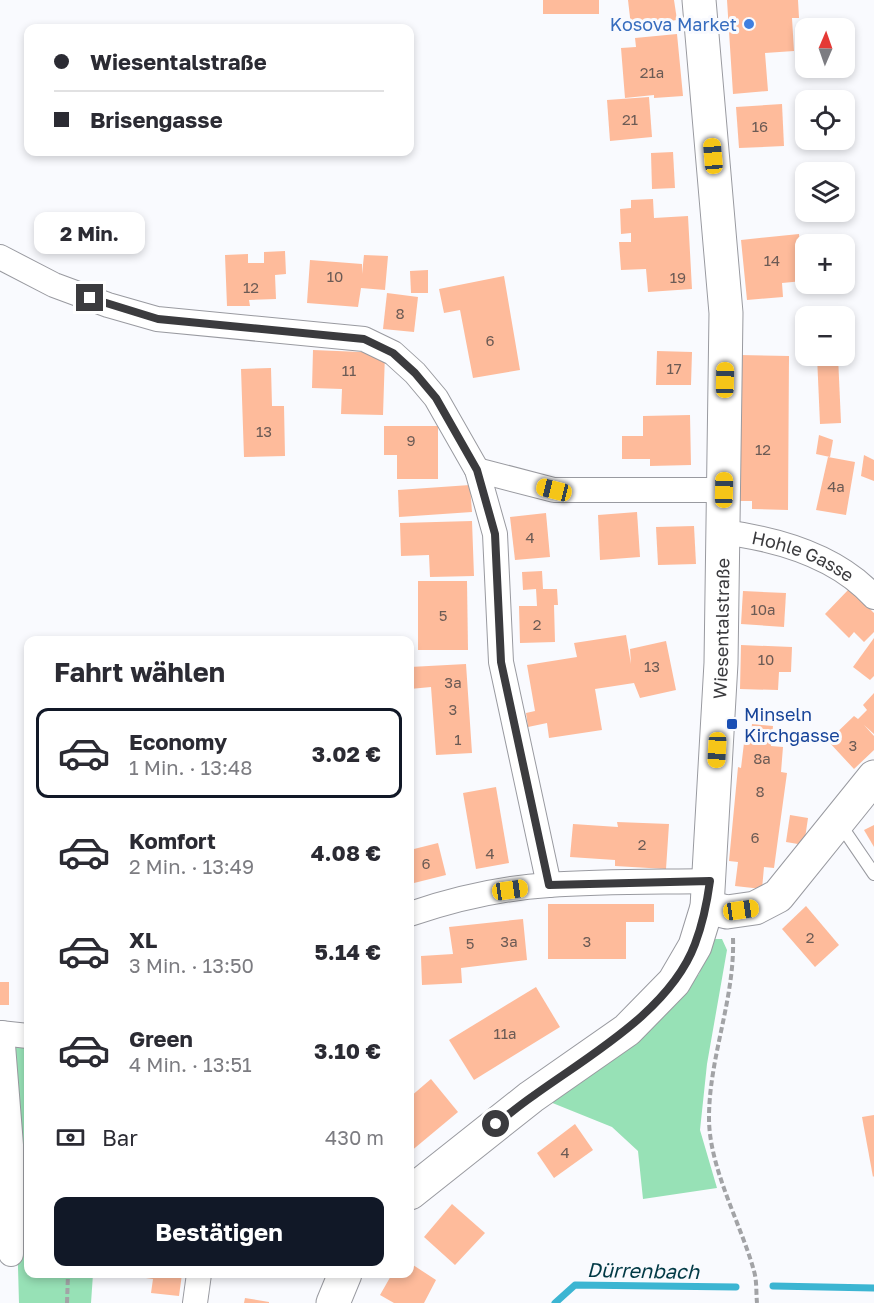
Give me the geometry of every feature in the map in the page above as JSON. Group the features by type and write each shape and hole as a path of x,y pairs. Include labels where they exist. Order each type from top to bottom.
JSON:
{"street":[{"name":"Wiesentalstraße","path":"414,1190 531,1097 627,1030 674,982 695,946 715,900 721,663 738,534 724,490 726,313 699,0"},
{"path":"0,257 54,285 108,305 158,319 364,339 393,353 415,373 436,398 477,470 495,534 501,662 549,885"},
{"path":"477,470 554,490 724,490"},
{"name":"Hohle Gasse","path":"738,534 788,545 821,559 862,584 874,597"},
{"path":"414,913 432,906 490,893 549,885 715,900 755,908 778,896 874,777"},
{"path":"11,1254 11,1145 1,1033 24,1036"},
{"path":"195,1303 199,1278"},
{"path":"333,1303 343,1278"}],"lane":[{"path":"838,820 874,874"}],"path":[{"path":"715,900 733,933 733,972 713,1076 709,1120 716,1163 754,1273 757,1303"},
{"path":"67,1303 68,1278"}],"green space":[{"path":"713,939 722,939 727,950 707,1064 700,1130 717,1188 643,1199 638,1151 612,1127 550,1102 667,1012 699,974"},
{"path":"10,1039 24,1041 24,1278 93,1278 91,1303 19,1303"}],"building":[{"path":"543,0 599,0 599,14 543,14"},
{"path":"628,0 674,0 677,20 631,26"},
{"path":"727,0 798,0 799,18 792,18 794,51 765,53 768,91 733,94"},
{"path":"677,34 683,96 654,98 654,95 625,98 621,48 636,47 635,38"},
{"path":"649,97 652,137 610,141 607,100"},
{"path":"782,104 784,146 739,148 736,107"},
{"path":"673,152 675,188 652,189 651,153"},
{"path":"653,199 654,218 688,216 692,289 648,292 646,269 621,270 619,242 631,242 631,233 621,234 620,209 631,208 631,200"},
{"path":"795,234 795,282 782,283 783,297 747,300 741,240"},
{"path":"285,251 286,274 275,275 276,299 249,300 250,306 227,306 225,255 248,254 248,263 264,263 264,252"},
{"path":"364,255 388,256 385,290 361,288 358,307 307,303 310,260 362,264 362,274"},
{"path":"428,270 428,293 411,293 410,271"},
{"path":"504,276 520,370 473,378 460,310 444,313 439,289"},
{"path":"387,293 418,297 414,332 383,329"},
{"path":"313,350 385,353 383,415 341,414 342,389 312,388"},
{"path":"657,351 692,352 691,385 656,385"},
{"path":"739,355 789,356 788,510 752,509 752,501 737,501"},
{"path":"817,366 838,366 841,423 820,424"},
{"path":"271,368 272,406 284,406 285,456 244,457 241,369"},
{"path":"690,415 691,465 650,466 650,459 622,459 622,436 643,436 643,416"},
{"path":"384,426 438,426 438,479 397,479 397,455 384,455"},
{"path":"819,435 833,440 830,457 816,454"},
{"path":"864,455 874,460 874,481 861,476"},
{"path":"828,457 855,462 846,515 816,510"},
{"path":"470,485 472,512 399,517 398,490"},
{"path":"637,512 640,557 600,560 598,515"},
{"path":"546,513 550,557 515,560 510,517"},
{"path":"472,521 474,576 430,577 429,555 401,556 400,523"},
{"path":"694,526 696,564 658,565 656,527"},
{"path":"542,571 543,589 557,589 558,605 554,605 555,642 520,643 519,606 537,606 536,589 523,590 522,572"},
{"path":"418,581 467,581 468,650 418,650"},
{"path":"849,589 874,613 874,632 864,642 854,632 849,638 825,614"},
{"path":"743,591 786,593 784,627 741,624"},
{"path":"626,635 631,664 630,649 666,641 676,690 640,698 634,683 595,689 602,730 549,738 547,723 528,727 526,713 535,711 527,665 577,657 574,643"},
{"path":"874,638 874,676 870,680 853,667"},
{"path":"741,645 792,647 791,672 779,672 778,690 740,689"},
{"path":"466,664 472,753 436,755 431,687 414,689 414,667"},
{"path":"874,693 874,734 864,725 874,736 874,750 854,769 828,741 854,716 858,719 867,710 863,705"},
{"path":"752,724 773,726 771,746 783,747 781,772 787,773 774,868 764,867 762,889 735,886 738,862 729,861 738,767 741,768 744,743 750,744"},
{"path":"496,787 509,863 476,869 463,793"},
{"path":"790,815 808,818 804,845 786,842"},
{"path":"617,822 669,824 666,869 615,866 615,860 570,857 573,824 618,827"},
{"path":"874,825 874,847 864,830"},
{"path":"438,843 446,875 414,883 414,849"},
{"path":"548,904 654,904 654,922 626,922 626,959 548,959"},
{"path":"806,906 839,945 815,967 782,929"},
{"path":"523,919 527,960 461,968 462,983 422,985 421,956 453,954 449,927"},
{"path":"0,982 9,982 9,1005 0,1005"},
{"path":"536,987 560,1027 474,1080 449,1040"},
{"path":"431,1079 458,1112 414,1149 414,1094"},
{"path":"874,1115 874,1176 873,1177 862,1117"},
{"path":"575,1124 593,1150 554,1178 537,1153"},
{"path":"452,1204 485,1233 455,1265 424,1237"},
{"path":"414,1266 436,1280 424,1303 394,1303 380,1295 390,1278 414,1278"},
{"path":"146,1278 181,1278 179,1296 151,1293 153,1279"},
{"path":"245,1298 269,1302 269,1303 244,1303"}],"waterway":[{"name":"Dürrenbach","path":"555,1303 575,1285 736,1287"},
{"name":"Dürrenbach","path":"773,1286 874,1288"}],"place":[{"name":"Kosova Market","path":"749,24"},
{"name":"Minseln Kirchgasse","path":"732,724"}],"route":[{"path":"90,298 158,319 364,339 393,353 415,373 436,398 477,470 495,534 501,662 549,885 710,881 707,907 695,946 674,982 627,1030 496,1124"}]}
